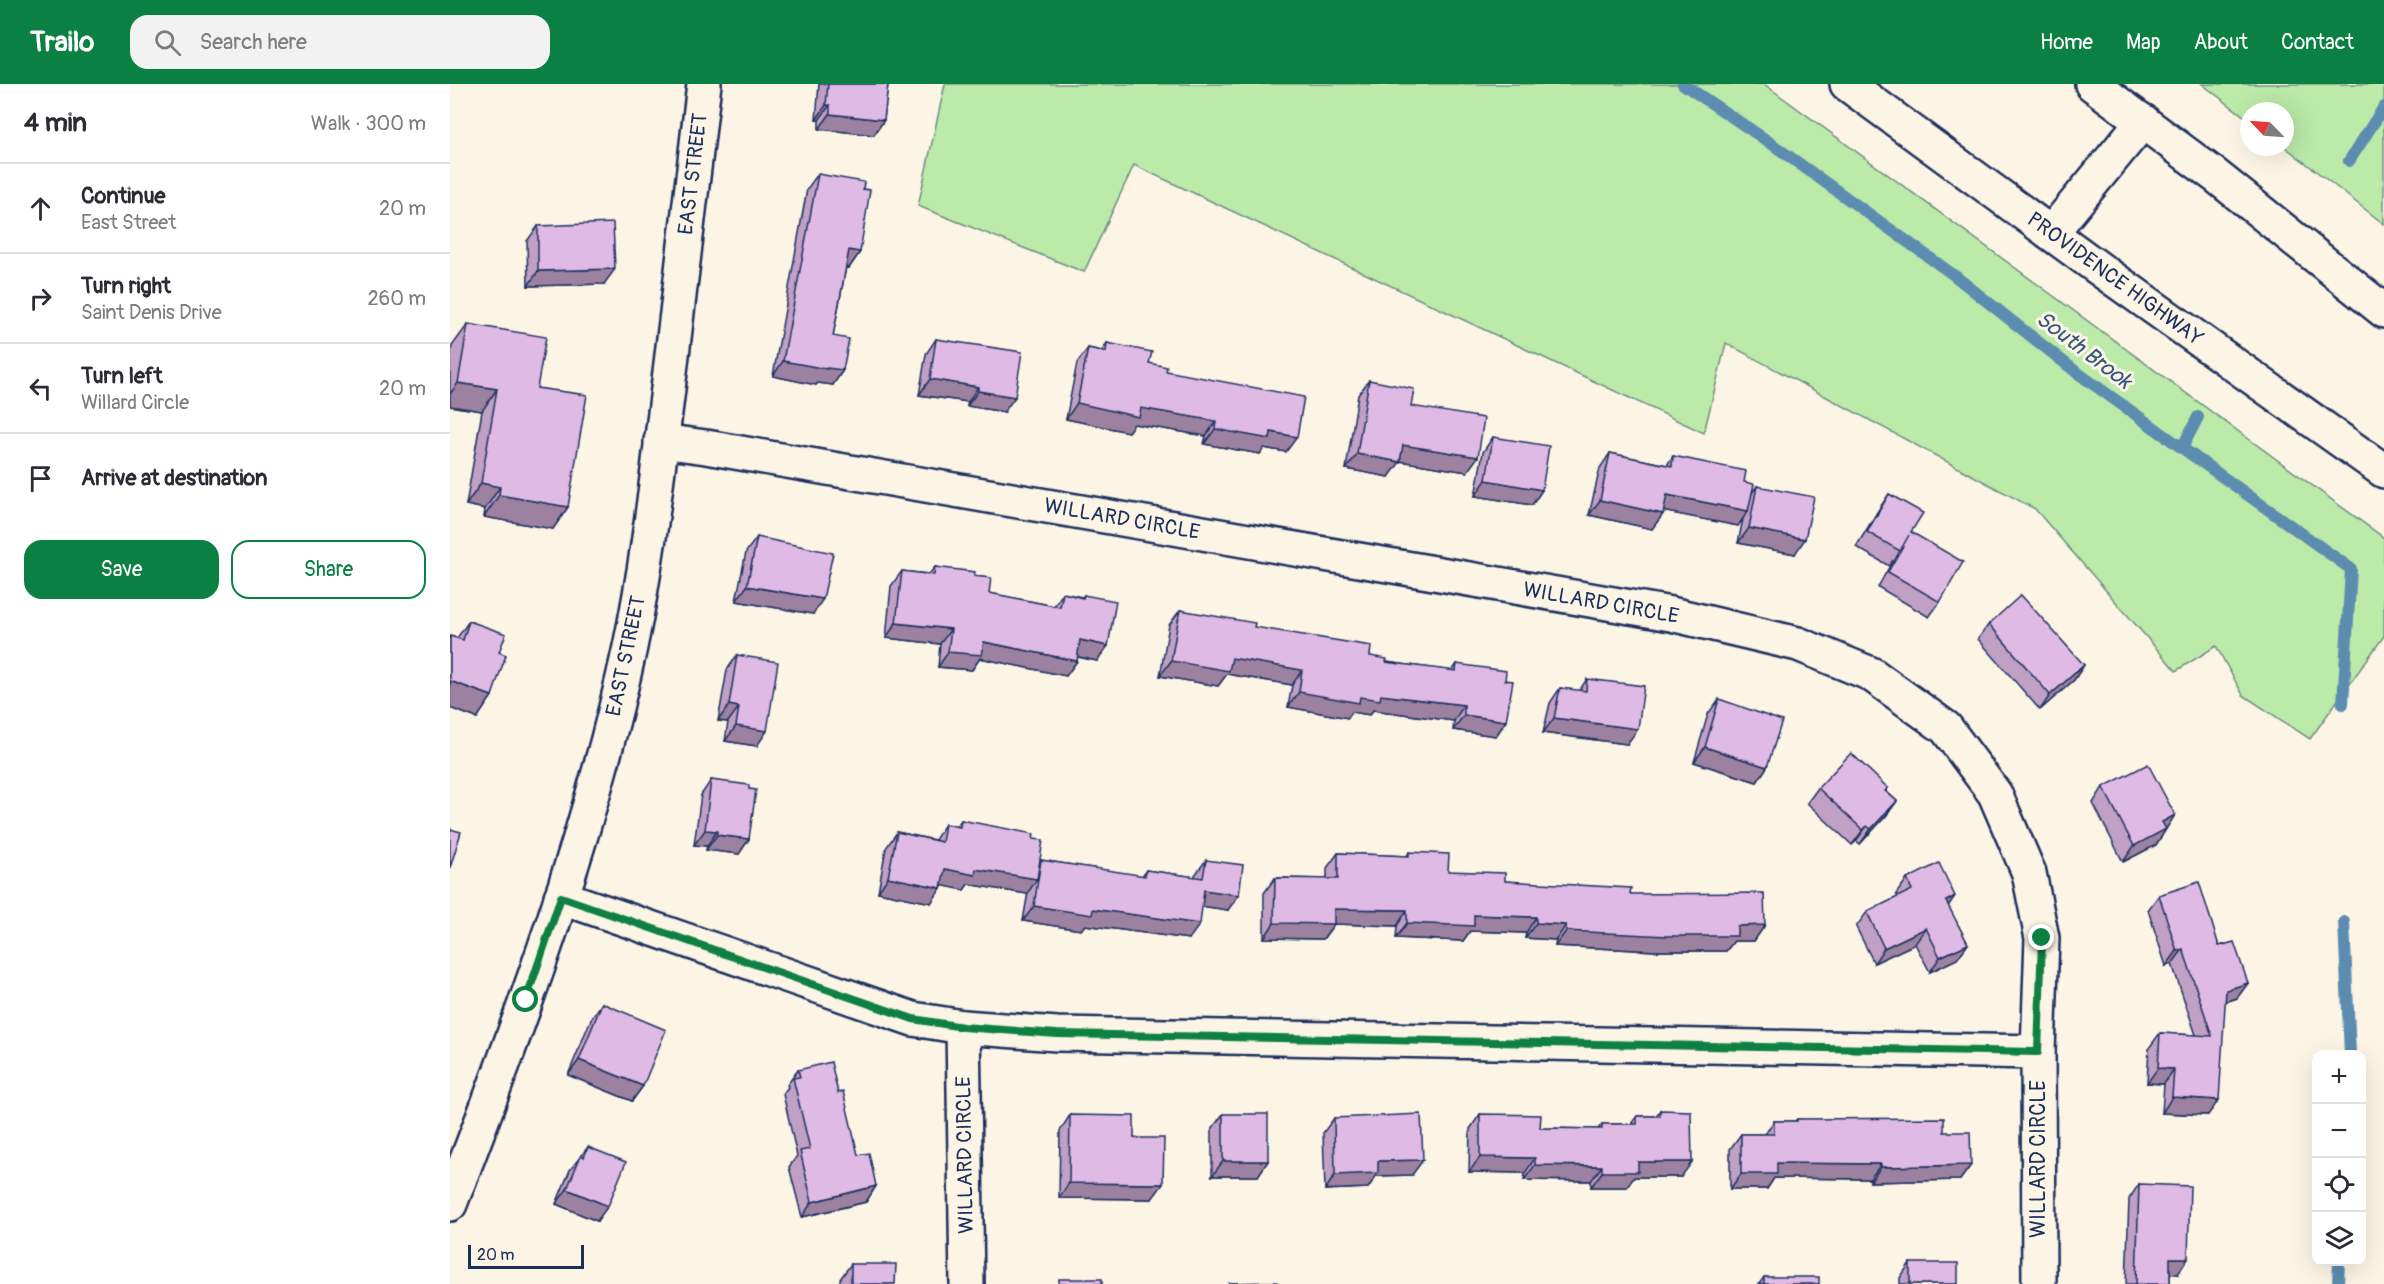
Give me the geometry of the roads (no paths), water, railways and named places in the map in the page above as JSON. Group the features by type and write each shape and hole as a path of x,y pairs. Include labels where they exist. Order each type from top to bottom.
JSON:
{"street":[{"name":"EAST STREET","path":"450,1204 526,1000 561,897 609,734 629,650 652,525 704,84"},
{"name":"PROVIDENCE HIGHWAY","path":"1847,84 2384,471"},
{"path":"2092,84 2144,121 2384,311"},
{"path":"2051,233 2144,121"},
{"name":"WILLARD CIRCLE","path":"661,441 715,448 1671,614 1798,644 1872,674 1946,728 1995,794 2029,873 2042,938 2038,1052 2038,1284"},
{"path":"561,897 913,1019 963,1027 1057,1034 2038,1052"},
{"name":"WILLARD CIRCLE","path":"963,1027 967,1284"}],"waterway":[{"name":"South Brook","path":"1683,84 1772,144 1955,276 2075,371 2351,569 2343,704"},
{"path":"2349,161 2384,107"},
{"path":"2182,448 2198,417"},
{"name":"South Brook","path":"2344,922 2350,1050"},
{"name":"South Brook","path":"2338,1284 2339,1266"}]}
